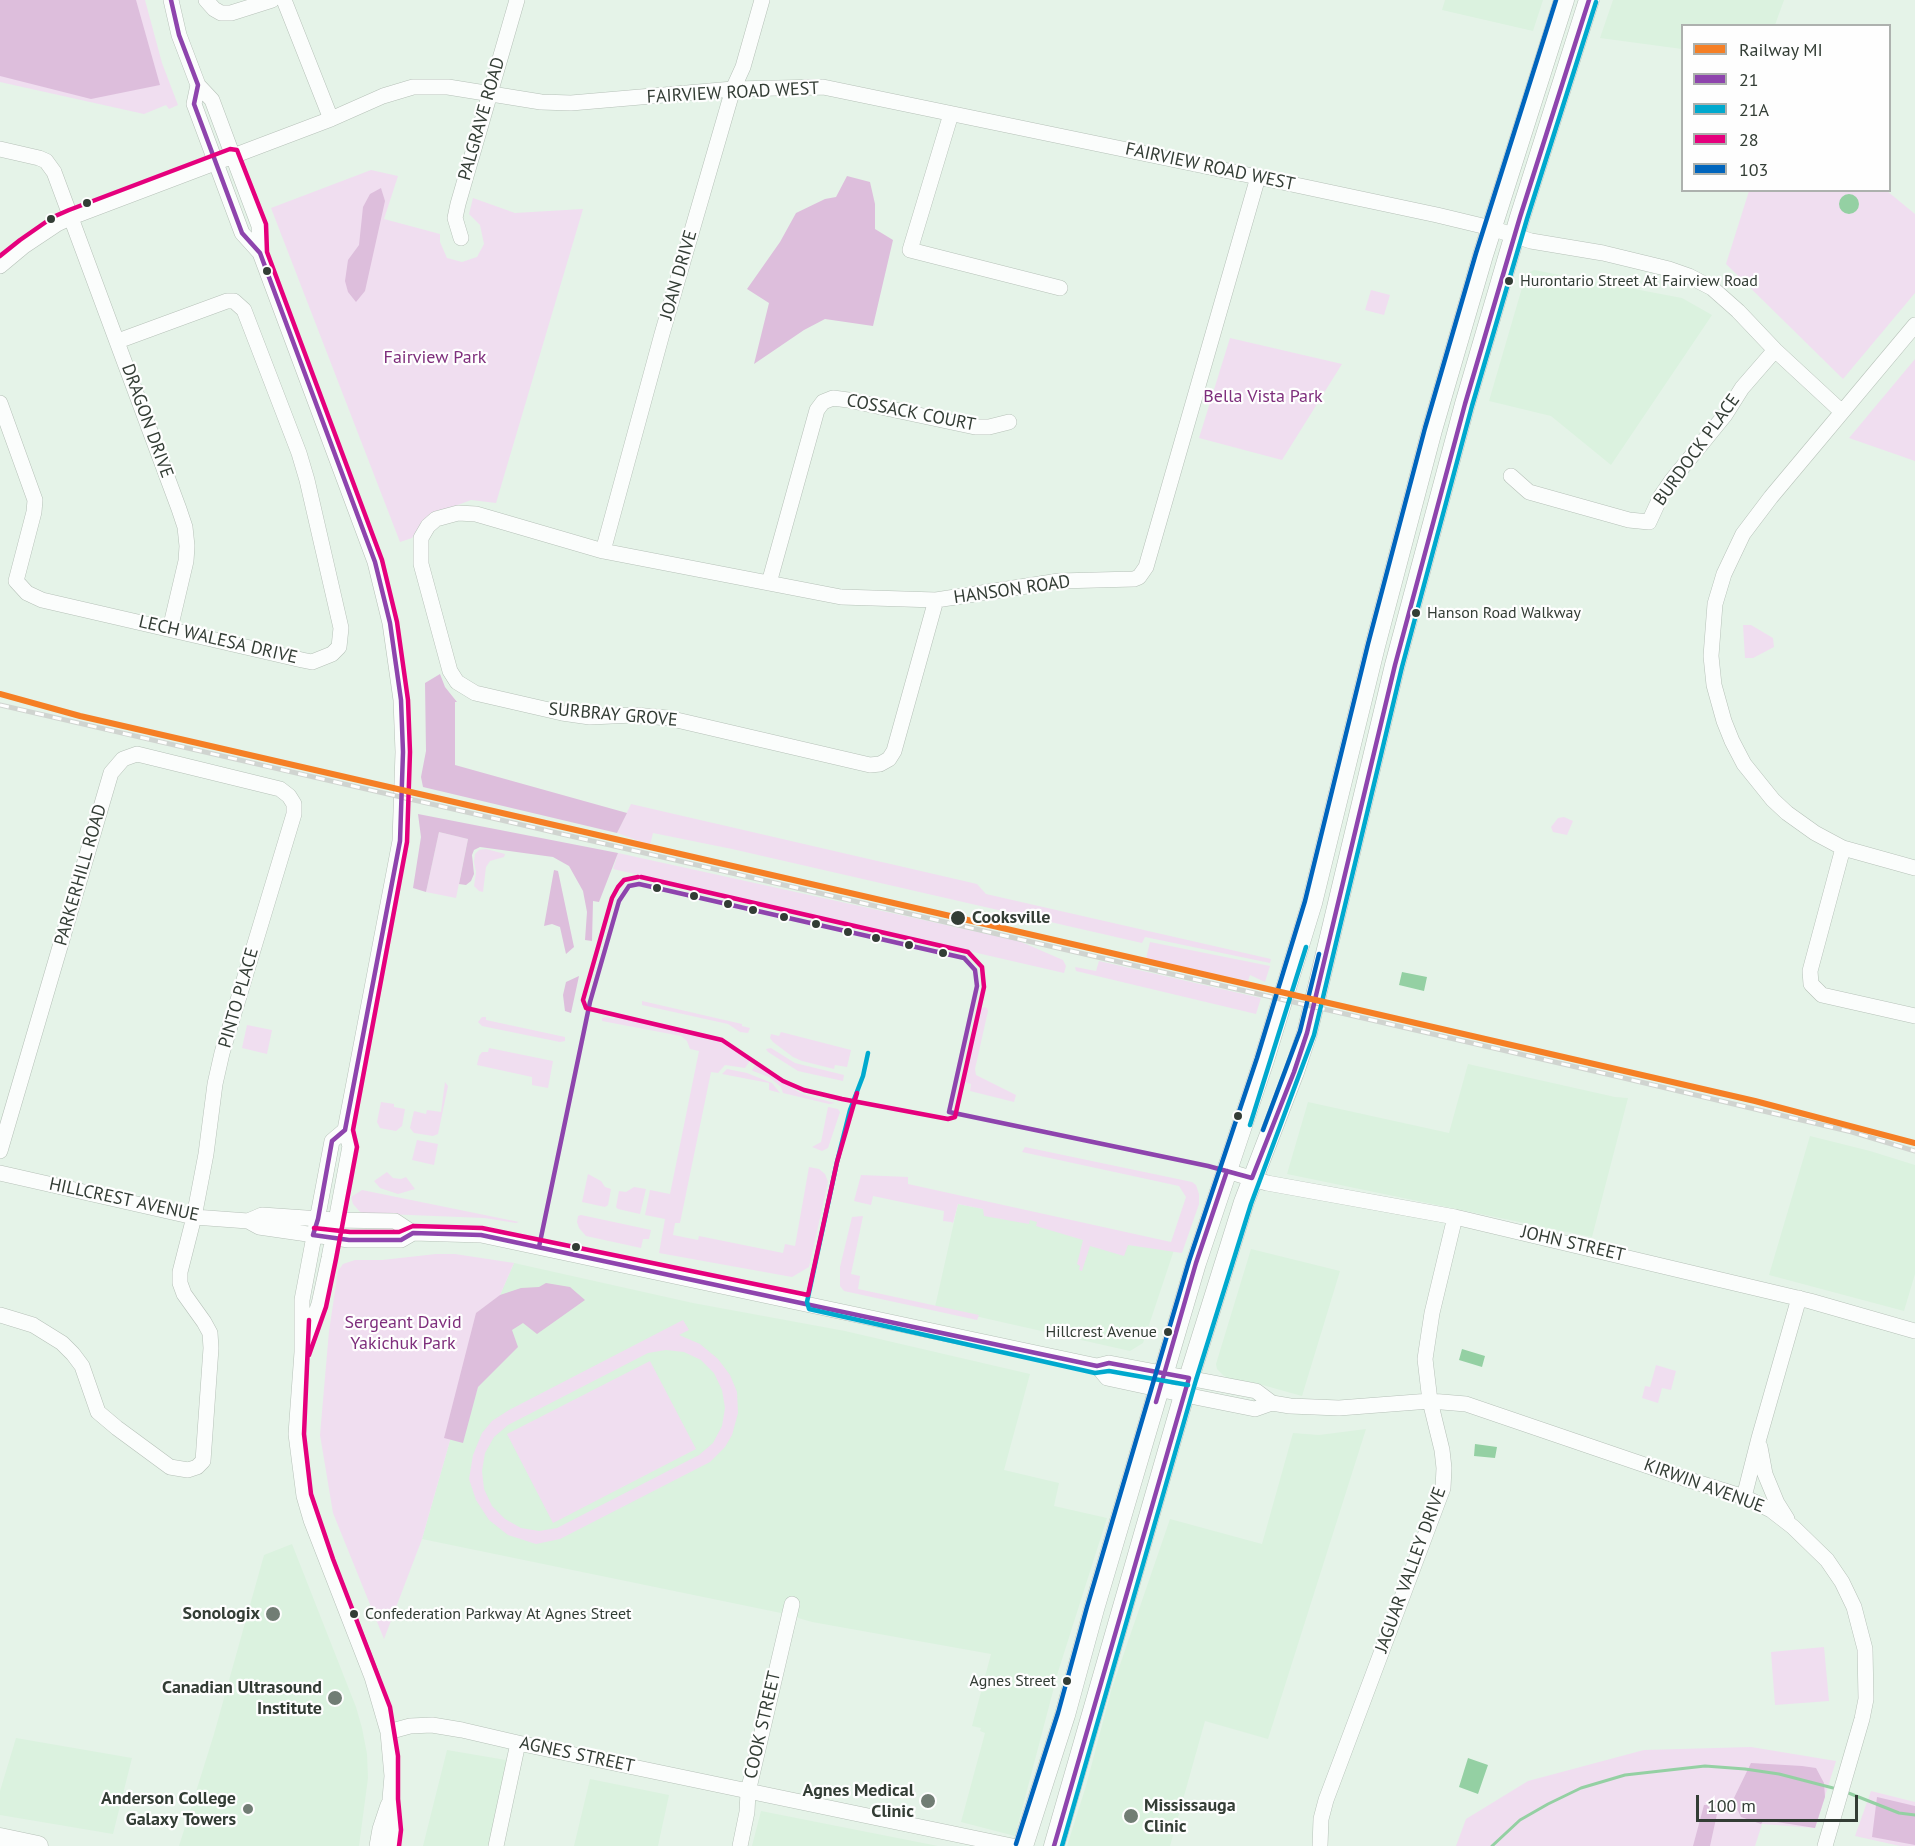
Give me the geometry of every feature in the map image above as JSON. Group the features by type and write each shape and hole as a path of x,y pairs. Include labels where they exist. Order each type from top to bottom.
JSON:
{"main road":[{"path":"1023,1846 1065,1715 1196,1263 1312,903 1375,646 1432,430 1491,228 1563,0"},
{"path":"1054,1846 1186,1386 1252,1178 1307,1033 1395,665 1465,404 1514,236 1589,0"},
{"path":"0,1838 38,1846"}],"street":[{"path":"171,0 179,35 198,85 212,100 259,226 260,254 375,562 390,623 401,700 403,752 400,842 345,1130 350,1146 320,1304 302,1352"},
{"path":"206,0 221,13 231,13 272,0"},
{"path":"284,0 331,119"},
{"name":"PALGRAVE ROAD","path":"461,238 455,218 458,204 517,0"},
{"name":"JOAN DRIVE","path":"603,552 662,334 733,89 743,67 762,0"},
{"path":"198,85 194,104 242,233 260,254"},
{"name":"FAIRVIEW ROAD WEST","path":"0,266 24,246 72,217 331,119 383,96 413,87 448,87 541,102 571,103 733,89 823,87 1258,177 1491,228 1531,241 1603,253 1689,276 1712,288 1738,310 1775,350 1842,412"},
{"path":"951,114 910,250 1060,288"},
{"name":"DRAGON DRIVE","path":"0,149 46,161 54,172 185,527 186,561 170,629"},
{"name":"HANSON ROAD","path":"476,514 603,552 841,597 936,600 1059,581 1139,577 1146,567 1258,177"},
{"name":"LECH WALESA DRIVE","path":"16,581 27,594 42,600 312,662 332,654 339,647 341,638 339,616 304,471 244,310 234,301 227,301 118,341"},
{"path":"1915,325 1771,497 1743,534 1732,553 1715,603 1711,656 1714,685 1724,721 1744,764 1773,800 1815,833 1843,848 1915,868"},
{"name":"BURDOCK PLACE","path":"1511,476 1529,492 1629,520 1649,522 1660,495 1725,416 1742,388 1775,350"},
{"name":"COSSACK COURT","path":"769,583 817,410 823,402 833,398 848,400 975,427 989,427 1009,422"},
{"path":"0,403 35,500 16,581 0,577"},
{"name":"SURBRAY GROVE","path":"476,514 458,513 436,519 428,526 421,538 421,564 450,671 457,682 476,693 562,713 590,717 634,715 668,718 870,765 880,764 889,759 894,751 936,600"},
{"name":"PARKERHILL ROAD","path":"0,1151 111,773 123,759 137,754 280,789"},
{"name":"PINTO PLACE","path":"0,1315 33,1324 51,1334 73,1354 82,1366 98,1412 170,1467 188,1470 197,1467 203,1461 211,1348 210,1333 184,1294 180,1283 180,1272 194,1217 222,1053 294,813 294,804 290,796 280,789"},
{"path":"1843,848 1810,971 1811,984 1822,995 1915,1016"},
{"path":"345,1130 332,1141 302,1300 302,1352 296,1434 304,1496 326,1562 372,1677 388,1732 392,1776 390,1799 394,1830 392,1846"},
{"name":"JOHN STREET","path":"1227,1171 1267,1183 1455,1216 1799,1298 1915,1331"},
{"name":"HILLCREST AVENUE","path":"0,1173 194,1217 248,1221 259,1227 332,1238 401,1240 413,1233 481,1234 1096,1366 1109,1363 1162,1381 1186,1386"},
{"name":"HILLCREST AVENUE","path":"248,1221 262,1215 396,1221 413,1233"},
{"name":"JAGUAR VALLEY DRIVE","path":"1320,1846 1321,1819 1326,1800 1443,1488 1442,1450 1430,1401 1425,1359 1426,1341 1455,1216"},
{"path":"1744,1497 1799,1298"},
{"name":"KIRWIN AVENUE","path":"1186,1386 1255,1409 1272,1403 1322,1408 1430,1401 1466,1404 1744,1497 1771,1510 1793,1527 1827,1560 1842,1582 1854,1606 1865,1649 1866,1699 1857,1740 1826,1846"},
{"path":"1759,1438 1765,1474 1777,1503 1793,1527"},
{"name":"COOK STREET","path":"740,1846 747,1812 748,1792 792,1604"},
{"name":"AGNES STREET","path":"388,1732 410,1726 432,1725 462,1730 748,1792 880,1814 1012,1846"},
{"path":"496,1846 518,1743"},
{"path":"378,1846 380,1829 390,1799"}],"shaded area":[{"path":"0,0 136,0 160,85 91,99 0,76"},
{"path":"1445,0 1543,0 1533,31 1442,10"},
{"path":"1613,0 1784,0 1775,24 1681,24 1681,49 1600,38"},
{"path":"847,176 870,182 875,204 875,229 893,240 873,326 825,319 804,330 754,364 769,303 747,289 780,242 796,213 825,199 836,197"},
{"path":"381,188 385,201 365,291 356,302 348,292 345,281 348,260 359,245 363,207 370,194"},
{"path":"1849,194 1856,197 1859,204 1856,211 1849,214 1842,211 1839,204 1842,197"},
{"path":"1534,270 1682,298 1712,315 1611,465 1551,416 1489,401 1526,274"},
{"path":"440,674 445,687 457,702 455,702 455,765 627,813 617,833 423,787 421,777 426,751 425,683"},
{"path":"418,814 618,853 599,902 593,901 592,941 585,940 587,912 583,891 569,866 553,857 480,847 474,850 472,855 474,874 471,881 466,885 459,884 468,839 439,832 426,892 413,888 421,837"},
{"path":"554,870 558,871 574,947 566,954 560,927 552,924 544,926"},
{"path":"1402,972 1427,977 1424,991 1399,985"},
{"path":"579,976 571,1013 565,1011 563,995 566,982"},
{"path":"1468,1064 1628,1098 1592,1237 1287,1174 1308,1102 1449,1133"},
{"path":"1810,1136 1915,1165 1915,1274 1904,1311 1769,1275"},
{"path":"958,1204 1175,1247 1143,1343 1130,1351 935,1307"},
{"path":"1251,1249 1340,1271 1302,1396 1230,1379 1217,1369 1216,1364"},
{"path":"514,1263 693,1303 845,1331 1030,1374 1004,1470 1059,1483 1054,1506 1107,1518 1058,1672 1015,1836 961,1822 985,1733 980,1731 981,1728 972,1726 991,1654 812,1622 781,1613 422,1539 475,1352"},
{"path":"546,1283 570,1287 585,1300 537,1334 523,1323 512,1330 518,1347 478,1387 463,1443 444,1438 476,1313 500,1295 521,1288 539,1287"},
{"path":"1462,1349 1485,1356 1482,1367 1459,1360"},
{"path":"1366,1429 1268,1739 1205,1721 1170,1846 1067,1846 1086,1786 1111,1691 1170,1519 1262,1544 1293,1433 1319,1435"},
{"path":"1475,1444 1497,1447 1495,1458 1474,1456"},
{"path":"292,1544 356,1707 362,1728 367,1754 368,1778 359,1846 179,1846 214,1734 264,1555"},
{"path":"16,1738 132,1758 113,1834 0,1815 0,1791"},
{"path":"447,1750 506,1760 510,1764 491,1846 423,1846"},
{"path":"1468,1758 1488,1765 1478,1794 1459,1787"},
{"path":"1751,1763 1816,1768 1824,1783 1825,1797 1815,1828 1764,1820 1761,1824 1741,1817 1733,1800"},
{"path":"590,1779 669,1795 658,1846 574,1846"},
{"path":"1877,1797 1915,1806 1915,1845 1872,1837"},
{"path":"1704,1805 1719,1805 1710,1846 1693,1846"},
{"path":"761,1811 938,1846 752,1846"}],"green space":[{"path":"0,0 145,0 162,63 178,105 169,109 166,105 144,114 0,82"},
{"name":"Fairview Park","path":"371,170 398,176 384,219 440,234 440,242 447,258 462,262 477,257 484,244 480,225 469,214 473,198 515,213 583,209 496,503 471,500 426,517 412,538 400,542 271,208"},
{"path":"1749,192 1888,192 1915,214 1915,293 1843,379 1726,264"},
{"path":"1371,290 1390,295 1384,315 1365,310"},
{"name":"Bella Vista Park","path":"1230,338 1342,364 1282,460 1199,438"},
{"path":"1915,359 1915,461 1849,438"},
{"path":"1743,625 1751,625 1773,638 1774,647 1753,658 1745,658"},
{"path":"631,804 977,884 986,894 1271,959 1270,963 1145,937 1142,943 653,833 650,845 617,833"},
{"path":"1564,817 1573,821 1567,835 1553,832 1551,827 1558,818"},
{"path":"439,832 468,839 456,898 426,892"},
{"path":"486,849 505,854 504,857 490,861 486,867 483,892 474,886 476,872 474,862 475,854 479,850"},
{"path":"618,853 1019,941 1063,960 1066,966 1064,973 613,869"},
{"path":"1150,942 1270,966 1265,982 1250,975 1248,981 1146,959"},
{"path":"1099,961 1261,998 1256,1014 1076,971 1075,967 1096,971"},
{"path":"642,1001 742,1024 750,1028 748,1033 740,1032 728,1024 642,1005"},
{"path":"984,1007 988,1011 975,1069 976,1075 1016,1095 1014,1102 970,1091 971,1084 964,1082 981,1009"},
{"path":"482,1017 486,1017 486,1020 565,1037 565,1041 560,1042 482,1026 478,1022"},
{"path":"602,1018 661,1026 724,1041 751,1059 745,1068 725,1065 718,1073 711,1072 680,1223 675,1223 673,1235 698,1240 699,1236 783,1253 785,1244 795,1246 809,1167 819,1169 825,1174 828,1182 809,1267 792,1277 659,1253 665,1219 645,1215 650,1190 670,1194 699,1051 690,1049 687,1041 681,1036 602,1021"},
{"path":"247,1025 272,1030 267,1054 242,1048"},
{"path":"781,1032 851,1050 847,1067 835,1065 834,1069 793,1057 770,1038 771,1034 779,1036"},
{"path":"489,1048 553,1061 548,1088 532,1085 532,1077 477,1065 479,1056 482,1052 488,1052"},
{"path":"771,1048 795,1063 844,1075 843,1081 798,1071 766,1049"},
{"path":"756,1063 795,1090 835,1103 829,1104 783,1093 781,1087 769,1077 752,1070"},
{"path":"727,1069 747,1073 772,1083 780,1093 769,1090 769,1083 722,1074"},
{"path":"445,1082 448,1086 438,1134 433,1136 414,1133 410,1128 414,1111 426,1114 427,1110 441,1112"},
{"path":"381,1102 405,1109 402,1126 396,1131 380,1128 377,1122"},
{"path":"828,1107 838,1109 840,1112 828,1148 822,1151 812,1147 821,1142"},
{"path":"417,1140 438,1144 434,1165 412,1160"},
{"path":"1025,1147 1192,1182 1196,1185 1199,1194 1199,1204 1182,1253 1128,1245 1124,1256 1090,1246 1082,1271 1079,1270 1080,1266 1077,1264 1083,1240 1036,1226 1037,1222 1030,1220 1029,1224 984,1216 983,1209 958,1204 953,1223 943,1221 944,1211 873,1196 871,1205 854,1201 861,1175 908,1177 908,1184 1171,1242 1186,1197 1179,1186 1022,1152"},
{"path":"387,1172 393,1178 406,1177 415,1189 398,1194 380,1188 374,1181"},
{"path":"588,1174 611,1189 608,1205 605,1207 582,1202"},
{"path":"634,1187 646,1189 640,1214 616,1207 619,1191 626,1192"},
{"path":"362,1190 519,1222 484,1218 361,1213 353,1204 351,1197"},
{"path":"578,1216 651,1230 649,1239 643,1239 641,1248 586,1236 577,1222"},
{"path":"863,1216 851,1274 860,1276 858,1289 979,1315 977,1320 844,1291 840,1286 840,1267 852,1217"},
{"name":"Sergeant David Yakichuk Park","path":"455,1254 514,1263 475,1353 422,1539 384,1639 333,1513 320,1435 329,1331 338,1271 343,1264 355,1260 382,1260"},
{"path":"683,1320 689,1330 679,1335 700,1344 718,1359 730,1375 737,1392 738,1413 732,1435 725,1447 710,1462 560,1539 536,1544 508,1535 489,1520 476,1500 469,1479 473,1455 482,1433 492,1421","holes":["666,1350 684,1352 701,1360 714,1373 722,1390 725,1408 722,1426 713,1443 699,1455 557,1528 539,1531 521,1528 505,1519 492,1506 484,1489 482,1471 485,1453 494,1437 508,1425 648,1353"]},
{"path":"650,1361 696,1449 553,1523 507,1434"},
{"path":"1656,1365 1676,1371 1671,1390 1662,1388 1658,1403 1642,1398 1645,1386 1650,1387"},
{"path":"1824,1647 1829,1701 1775,1705 1771,1652"},
{"path":"1751,1747 1836,1761 1815,1828 1762,1824 1755,1846 1456,1846 1466,1819 1528,1781 1644,1750"},
{"path":"1871,1791 1915,1802 1915,1846 1900,1846 1855,1836"}],"waterway":[{"path":"1492,1846 1520,1820 1548,1804 1581,1788 1625,1775 1705,1766 1779,1774 1837,1789"},
{"path":"1846,1792 1899,1813 1915,1815"}],"railway":[{"path":"0,705 1611,1075 1852,1132 1915,1151"}],"rail line":[{"name":"MI","path":"0,694 80,716 1755,1101 1915,1143"}],"transit line":[{"name":"21","path":"171,0 179,35 198,85 194,104 242,233 260,253 375,562 390,623 401,700 403,752 400,841 345,1130 332,1141 313,1235 349,1240 401,1240 413,1233 481,1235 1097,1366 1109,1363 1189,1378 1054,1846"},
{"name":"103","path":"1016,1844 1058,1713 1189,1261 1257,1058 1305,901 1368,644 1425,428 1476,253 1556,0"},
{"name":"21","path":"539,1247 590,1002 619,901 629,886 639,884 964,958 975,970 977,986 949,1112 1208,1166 1252,1178 1307,1033 1395,665 1465,404 1520,217 1589,0"},
{"name":"21A","path":"1062,1846 1196,1380 1251,1204 1314,1035 1402,667 1472,406 1527,219 1596,2"},
{"name":"28","path":"0,256 53,217 230,149 237,150 266,224 267,252 382,560 397,622 408,700 410,752 407,842 353,1130 357,1147 336,1259 326,1307 309,1355"},
{"name":"28","path":"638,877 624,880 612,898 583,1000 586,1008 722,1040 783,1081 804,1090 948,1119 955,1117 984,987 982,967 968,952 641,877"},
{"name":"21A","path":"1250,1125 1306,947"},
{"name":"103","path":"1263,1130 1300,1031 1319,954"},
{"name":"21A","path":"868,1053 837,1162 807,1302 809,1309 1095,1373 1109,1371 1188,1385"},
{"name":"28","path":"314,1228 350,1232 399,1232 413,1226 482,1228 808,1295 837,1162 857,1093"},
{"name":"21","path":"1156,1402 1196,1263 1227,1171"},
{"name":"28","path":"309,1320 304,1434 311,1494 333,1559 390,1707 398,1756 401,1830 399,1846"}],"place":[{"name":"Hurontario Street At Fairview Road","path":"1509,281"},
{"name":"Hanson Road Walkway","path":"1416,613"},
{"name":"Cooksville","path":"958,918"},
{"name":"Hillcrest Avenue","path":"1168,1332"},
{"name":"Sonologix","path":"273,1614"},
{"name":"Confederation Parkway At Agnes Street","path":"354,1614"},
{"name":"Agnes Street","path":"1067,1681"},
{"name":"Canadian Ultrasound Institute","path":"335,1698"},
{"name":"Agnes Medical Clinic","path":"928,1801"},
{"name":"Anderson College Galaxy Towers","path":"248,1809"},
{"name":"Mississauga Clinic","path":"1131,1816"}]}
